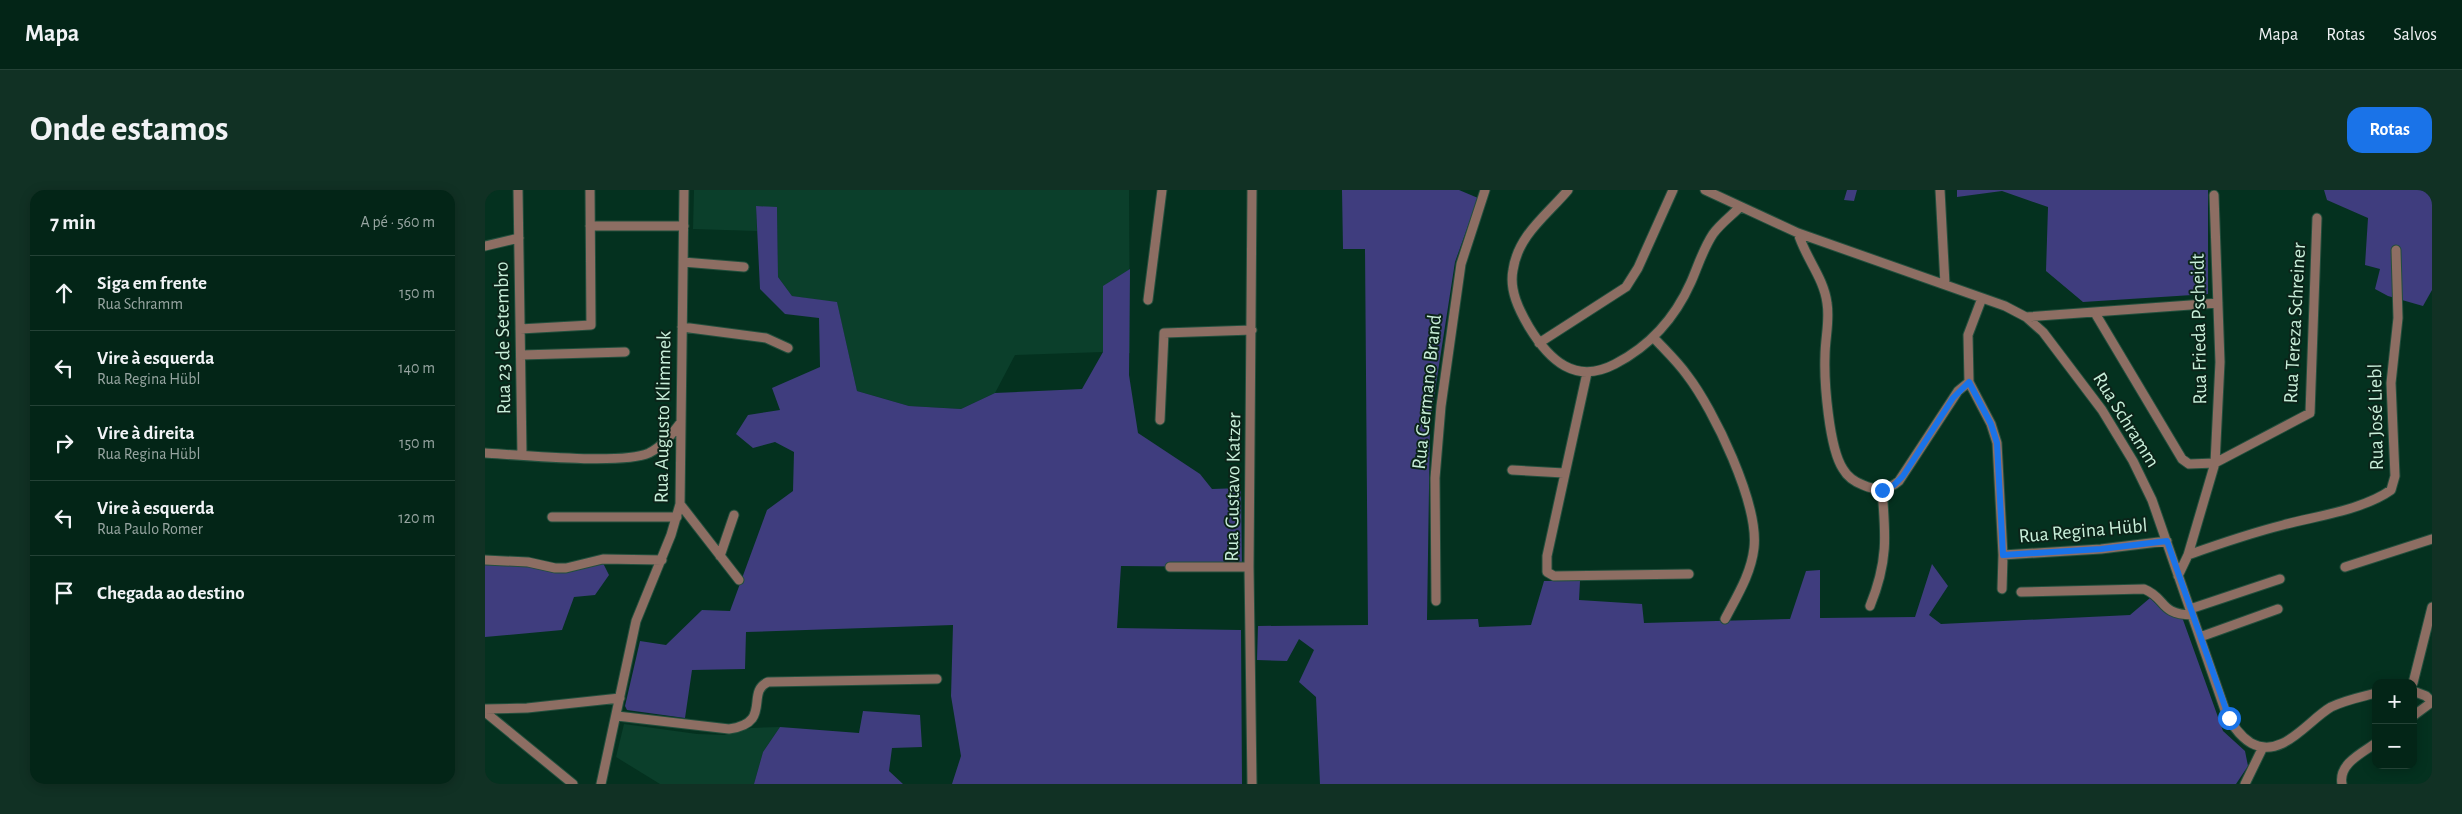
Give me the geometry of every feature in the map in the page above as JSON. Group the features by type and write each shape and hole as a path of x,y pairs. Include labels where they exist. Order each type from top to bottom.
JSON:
{"street":[{"name":"Rua 23 de Setembro","path":"518,190 522,455"},
{"path":"520,329 591,326 590,190"},
{"name":"Rua Augusto Klimmek","path":"601,784 636,621 662,560 677,517 679,504 684,190"},
{"path":"1148,300 1162,190"},
{"name":"Rua Gustavo Katzer","path":"1252,190 1249,567 1252,784"},
{"name":"Rua Germano Brand","path":"1436,601 1435,478 1440,415 1461,264 1485,190"},
{"path":"1568,190 1531,229 1518,251 1513,270 1513,286 1517,302 1539,343 1557,362 1587,373 1598,371 1617,363 1653,338 1677,308 1715,232 1740,208"},
{"path":"1539,343 1626,287 1638,268 1673,190"},
{"name":"Rua Schramm","path":"1705,190 1740,208 1798,233 1945,284 2026,317 2051,343 2115,430 2145,485 2233,725 2245,739 2263,747"},
{"path":"1941,190 1945,284"},
{"name":"Rua Frieda Pscheidt","path":"2213,195 2220,362 2215,463"},
{"name":"Rua Tereza Schreiner","path":"2215,463 2310,413 2317,218"},
{"path":"590,226 683,226"},
{"path":"1798,233 1806,256 1824,288 1826,297 1828,315 1825,370 1836,452 1847,475 1862,484 1882,490 1894,485 1903,476 1953,398 1969,382 1968,335 1982,298"},
{"path":"485,246 519,238"},
{"name":"Rua José Liebl","path":"2188,555 2257,532 2346,508 2376,498 2391,490 2395,476 2391,383 2398,318 2396,250"},
{"path":"683,262 744,268"},
{"path":"2026,317 2218,303"},
{"path":"2095,313 2182,459 2189,464 2215,463 2188,555 2178,576"},
{"path":"682,327 760,337 788,348"},
{"path":"1160,420 1164,333 1252,330"},
{"path":"1653,338 1688,376 1704,400 1730,456 1749,509 1754,536 1752,560 1741,588 1725,619"},
{"path":"521,355 625,352"},
{"path":"1587,373 1546,563 1547,572 1550,575 1689,574"},
{"name":"Rua Regina Hübl","path":"1969,382 1991,424 1997,443 2003,555 2101,549 2167,541"},
{"path":"485,453 595,458 641,456 664,443 681,422"},
{"path":"1512,470 1564,474"},
{"path":"1870,606 1884,566 1885,526 1882,490"},
{"path":"679,504 739,580"},
{"path":"720,556 733,515"},
{"path":"552,517 677,517"},
{"path":"2345,567 2432,539"},
{"path":"2002,590 2003,555"},
{"path":"485,560 528,562 555,568 567,568 603,559 662,560"},
{"path":"1170,567 1249,567"},
{"path":"2021,592 2144,589 2149,591 2167,610 2180,614 2191,612 2280,579"},
{"path":"2414,679 2432,608"},
{"path":"2200,637 2278,609"},
{"path":"617,716 729,729 746,725 751,720 760,688 768,682 937,680"},
{"path":"2417,693 2432,702 2417,713"},
{"path":"2245,784 2263,747 2277,746 2291,739 2321,714 2341,702 2372,694"},
{"path":"485,711 621,698"},
{"path":"506,730 507,715 510,709"},
{"path":"485,711 573,784"},
{"path":"2342,784 2341,777 2344,768 2372,746"}],"shaded area":[{"path":"694,190 1129,190 1130,353 1015,355 995,393 961,409 909,406 857,391 837,303 792,296 778,277 777,208 756,206 757,231 693,229"},
{"path":"1342,190 1459,190 1478,198 1455,262 1430,423 1427,620 1478,619 1479,627 1531,625 1544,581 1580,581 1579,600 1642,604 1644,623 1790,619 1806,571 1820,570 1820,618 1915,617 1932,564 1948,586 1929,615 1941,624 2130,615 2150,598 2161,609 2182,617 2223,731 2245,751 2248,766 2236,784 1320,784 1316,697 1299,682 1314,650 1299,639 1287,661 1257,660 1258,626 1368,625 1365,249 1343,249"},
{"path":"1847,190 1857,190 1854,201 1844,200"},
{"path":"1957,190 2208,190 2208,294 2083,302 2046,271 2048,207 2002,191 1957,197"},
{"path":"2324,190 2432,190 2432,290 2423,306 2388,296 2375,289 2380,269 2365,265 2368,218 2327,200"},
{"path":"756,206 777,207 778,277 792,296 837,302 857,391 909,406 961,409 995,393 1082,389 1103,352 1103,286 1130,269 1129,375 1138,433 1200,474 1212,489 1241,488 1242,567 1121,566 1117,628 1241,630 1242,784 952,784 961,756 951,696 953,625 746,632 745,669 692,670 685,718 627,710 625,706 640,641 666,645 702,610 730,611 767,510 793,491 794,452 775,442 753,448 736,434 748,415 780,410 772,388 820,367 819,318 785,314 760,289"},
{"path":"485,561 555,570 602,561 609,575 595,595 574,597 562,630 485,637"},
{"path":"863,711 920,715 922,747 892,748 889,771 903,784 754,784 763,752 780,727 859,733"},
{"path":"624,724 697,734 725,735 751,728 780,727 763,752 754,784 660,784 616,757"}],"route":[{"path":"1882,490 1889,488 1899,481 1953,398 1969,382 1991,424 1997,443 2000,465 2003,555 2101,549 2167,541 2229,718"}]}
